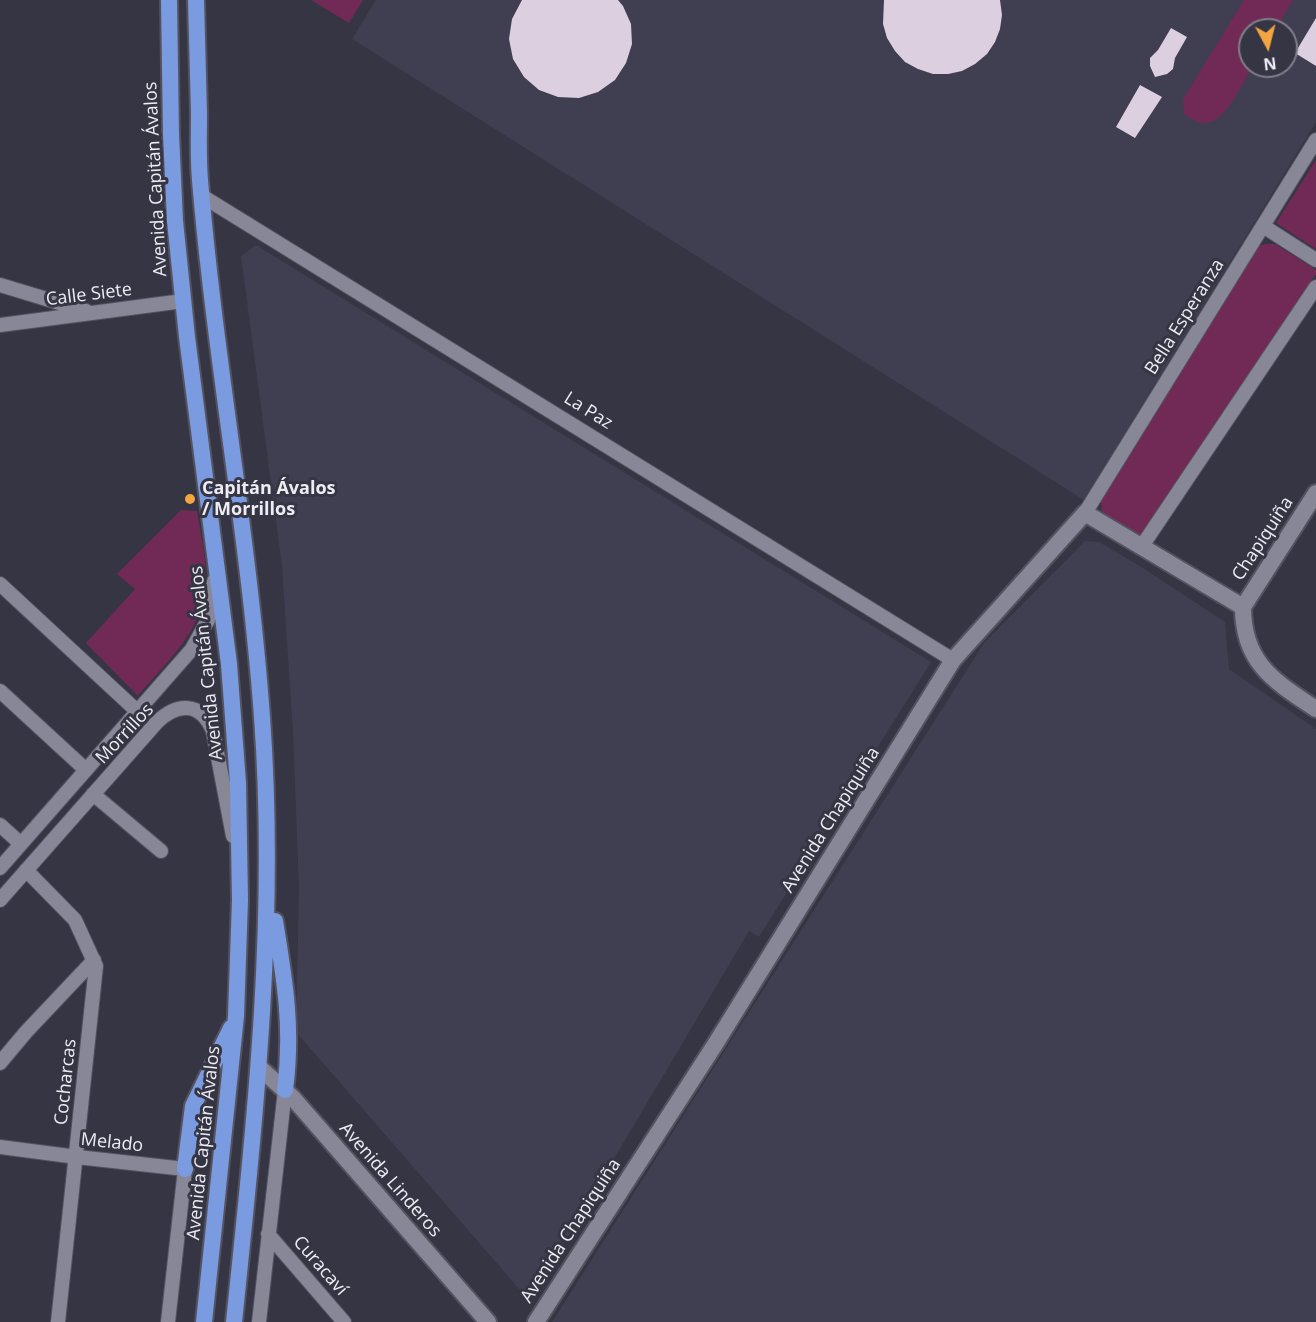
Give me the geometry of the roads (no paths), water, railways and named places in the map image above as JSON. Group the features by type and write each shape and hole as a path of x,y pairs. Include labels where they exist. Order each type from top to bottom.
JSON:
{"highway":[{"name":"Avenida Capitán Ávalos","path":"169,0 172,180 183,301 229,664 236,745 240,869 236,1016 204,1322"},
{"path":"196,0 200,180 213,304 247,565 257,656 265,769 268,877 260,1068 234,1322"},
{"path":"268,877 289,1020 285,1090"},
{"path":"236,1016 246,1042 260,1068"},
{"path":"185,1169 193,1106 236,1016"}],"street":[{"name":"Bella Esperanza","path":"1085,513 1316,140"},
{"name":"La Paz","path":"202,196 953,660"},
{"path":"1263,226 1316,260"},
{"path":"0,285 91,313"},
{"path":"1142,546 1316,287"},
{"name":"Calle Siete","path":"0,325 183,301"},
{"name":"Chapiquiña","path":"1243,607 1316,494"},
{"path":"1085,513 1243,607 1244,630 1258,663 1277,682 1316,709"},
{"name":"Avenida Chapiquiña","path":"536,1322 716,1043 953,660 1085,513"},
{"name":"Morrillos","path":"0,868 184,660 204,630 213,588 215,552"},
{"path":"0,584 138,712"},
{"path":"0,691 86,770"},
{"name":"Morrillos","path":"0,900 162,717 181,709 197,710 208,720 213,731 240,869"},
{"path":"93,794 161,851"},
{"path":"0,825 21,844"},
{"name":"Cocharcas","path":"26,870 75,920 96,966 58,1322"},
{"path":"0,1063 94,960"},
{"name":"Avenida Linderos","path":"260,1068 285,1090 488,1322"},
{"path":"259,1322 285,1090"},
{"name":"Melado","path":"0,1147 185,1169"},
{"name":"Avenida Capitán Ávalos","path":"168,1322 185,1169"},
{"name":"Curacaví","path":"268,1234 344,1322"}],"place":[{"name":"Capitán Ávalos / Morrillos","path":"190,499"}]}
